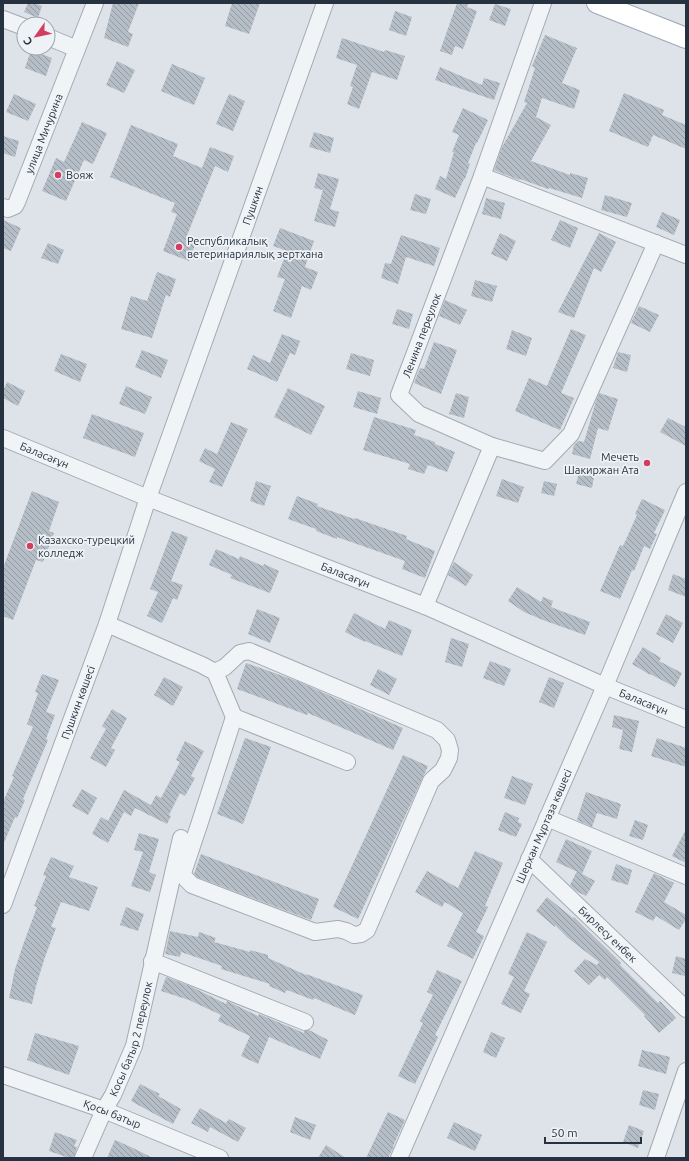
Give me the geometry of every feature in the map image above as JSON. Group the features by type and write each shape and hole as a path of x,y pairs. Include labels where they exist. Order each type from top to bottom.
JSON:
{"main road":[{"path":"597,3 686,38"}],"street":[{"name":"улица Мичурина","path":"3,207 8,209 15,206 17,202 95,3"},
{"name":"Пушкин","path":"148,498 325,3"},
{"name":"Ленина переулок","path":"543,3 482,176 399,395 419,414 492,446 545,461 572,434 656,242"},
{"path":"3,19 16,25"},
{"path":"56,40 77,49"},
{"path":"482,176 656,242 686,255"},
{"name":"Баласағұн","path":"3,438 148,498 425,606 605,686 686,719"},
{"path":"425,606 492,446"},
{"name":"Шерхан Мұртаза көшесі","path":"399,1158 605,686 686,492"},
{"name":"Пушкин көшесі","path":"3,905 106,624 148,498"},
{"path":"106,624 215,672 234,717 200,825 183,872 186,879 192,885 315,932 338,929 354,935 364,933 367,930 431,781 443,770 449,758 450,750 447,740 437,730 249,652 240,653 225,666 215,672"},
{"path":"234,717 347,762"},
{"path":"547,818 686,876"},
{"name":"Косы батыр 2 переулок","path":"83,1158 134,1046 181,838"},
{"name":"Бирлесу енбек","path":"529,859 686,1009"},
{"path":"152,961 305,1022"},
{"path":"656,1158 686,1071"},
{"name":"Қосы батыр","path":"3,1075 104,1110 220,1158"}],"building":[{"path":"28,3 34,3 42,6 39,16 33,16 24,12"},
{"path":"113,3 139,3 128,32 133,34 128,47 104,38"},
{"path":"232,3 260,3 249,34 225,26"},
{"path":"457,3 468,3 467,7 477,11 463,49 455,46 452,55 440,51"},
{"path":"495,4 511,9 505,26 489,20"},
{"path":"395,11 412,17 406,36 389,30"},
{"path":"545,35 577,48 562,83 580,90 574,109 542,98 536,117 551,125 531,161 570,175 570,173 588,178 582,198 549,188 548,189 520,179 519,180 494,170 502,147 527,103 524,102 535,68 532,66"},
{"path":"342,38 384,52 385,50 405,56 397,80 372,72 359,109 347,104 353,87 350,86 357,65 336,58"},
{"path":"29,56 47,56 52,58 46,76 25,68"},
{"path":"117,61 135,70 124,93 106,85"},
{"path":"172,64 205,78 194,105 161,91"},
{"path":"440,67 482,85 484,78 500,83 494,100 435,80"},
{"path":"624,93 664,110 662,115 686,125 686,149 653,135 648,147 609,131"},
{"path":"14,94 36,104 28,121 6,112"},
{"path":"229,94 245,101 233,131 216,124"},
{"path":"463,108 488,120 476,143 468,163 470,164 465,179 455,198 435,189 440,176 446,179 454,152 452,152 459,135 452,132"},
{"path":"82,122 107,133 93,164 84,160 66,201 42,191 56,158 64,162"},
{"path":"131,125 178,144 173,156 202,168 210,147 234,156 228,172 215,166 186,238 196,242 189,261 163,251 177,214 171,212 175,203 110,177"},
{"path":"314,132 334,138 330,153 309,147"},
{"path":"3,136 19,141 15,157 3,153"},
{"path":"318,173 339,179 330,209 339,212 335,227 314,221 323,190 314,188"},
{"path":"415,194 431,199 426,214 410,210"},
{"path":"605,195 632,203 627,217 601,210"},
{"path":"486,198 505,203 501,219 482,214"},
{"path":"662,212 680,220 674,235 656,227"},
{"path":"3,220 21,228 11,251 3,248"},
{"path":"560,220 578,228 570,248 551,240"},
{"path":"280,228 314,241 305,267 318,272 311,290 302,286 291,318 273,311 285,279 277,277 287,251 273,246"},
{"path":"500,233 516,241 507,261 491,254"},
{"path":"599,233 616,242 601,272 594,268 574,318 558,312"},
{"path":"401,235 440,248 434,266 406,257 398,284 381,278 385,263 391,264"},
{"path":"48,243 64,250 58,264 41,258"},
{"path":"157,272 176,279 170,297 166,295 152,338 121,329 131,296 147,301"},
{"path":"475,280 497,286 492,302 471,296"},
{"path":"445,300 467,310 460,325 439,316"},
{"path":"639,306 659,315 650,332 631,323"},
{"path":"397,309 413,314 409,329 392,324"},
{"path":"571,329 586,335 561,393 574,398 560,430 515,411 529,378 547,386"},
{"path":"512,330 532,338 526,356 506,349"},
{"path":"282,334 300,341 295,355 290,353 277,382 247,369 253,355 270,363"},
{"path":"434,342 457,350 441,394 414,383 420,368 424,369"},
{"path":"142,350 168,360 161,378 135,367"},
{"path":"618,352 631,355 627,372 613,368"},
{"path":"351,353 374,360 370,376 346,369"},
{"path":"61,354 87,364 80,382 54,371"},
{"path":"7,382 25,391 18,406 3,398 3,391"},
{"path":"126,386 152,397 145,414 119,404"},
{"path":"288,388 325,406 311,435 274,417"},
{"path":"358,391 381,398 377,414 353,407"},
{"path":"456,393 469,397 464,418 449,414"},
{"path":"599,393 618,399 608,431 598,428 590,459 572,454 574,445 578,441 584,442"},
{"path":"92,414 144,433 135,457 83,438"},
{"path":"374,417 416,430 414,435 435,442 435,444 455,452 447,472 428,465 424,474 408,469 410,464 363,450"},
{"path":"668,418 686,427 686,446 660,432"},
{"path":"231,422 248,429 222,487 209,482 215,469 199,461 205,448 217,454"},
{"path":"579,473 594,477 592,488 576,484"},
{"path":"502,479 524,487 518,503 496,496"},
{"path":"256,481 271,486 264,506 250,501"},
{"path":"544,481 557,484 554,496 541,493"},
{"name":"Казахско-турецкий колледж","path":"32,491 59,502 49,531 54,533 43,562 36,560 13,620 3,616 3,568"},
{"path":"297,496 318,504 317,506 407,536 406,539 435,551 425,578 402,569 405,561 337,537 337,539 316,531 316,529 288,519"},
{"path":"642,499 665,510 654,533 657,534 650,549 644,546 634,571 632,570 620,599 600,591 620,545 623,546 637,515 635,514"},
{"path":"172,531 188,537 171,581 183,585 177,600 173,598 162,623 147,616 158,592 150,589"},
{"path":"216,549 239,559 240,556 279,571 270,593 230,578 232,575 209,565"},
{"path":"454,562 473,575 466,586 448,575"},
{"path":"673,574 686,579 686,597 668,590"},
{"path":"517,587 541,602 543,597 553,601 551,607 590,622 585,635 524,612 508,601"},
{"path":"257,609 280,618 270,643 248,634"},
{"path":"354,613 385,629 389,620 412,630 402,656 365,642 345,632"},
{"path":"666,614 683,623 673,643 656,634"},
{"path":"451,638 469,644 462,667 445,662"},
{"path":"643,647 661,658 659,661 682,673 675,687 650,675 632,664"},
{"path":"490,661 511,669 504,686 483,678"},
{"path":"246,663 297,681 403,728 393,750 308,713 307,715 237,689"},
{"path":"378,669 397,679 389,695 370,685"},
{"path":"42,674 59,680 46,712 55,715 46,739 48,740 23,799 25,800 17,818 15,817 3,845 3,802 14,777 12,776 33,727 27,724 38,693 35,692"},
{"path":"164,677 183,687 173,706 154,695"},
{"path":"549,677 564,683 554,708 539,702"},
{"path":"112,709 127,718 111,748 115,750 106,767 90,758 106,729 102,726"},
{"path":"614,715 639,721 632,752 619,749 623,730 612,727"},
{"path":"245,738 271,747 243,824 217,814"},
{"path":"657,738 686,748 686,767 651,756"},
{"path":"185,741 204,751 191,776 195,778 185,796 180,793 169,815 171,816 167,824 135,808 131,816 124,812 108,843 92,834 101,817 108,821 124,790 151,805 156,795 161,798 180,762 176,760"},
{"path":"403,755 428,766 358,919 333,907"},
{"path":"512,776 533,784 525,805 504,798"},
{"path":"82,789 97,798 88,815 72,806"},
{"path":"586,792 621,804 617,819 597,813 592,827 577,820"},
{"path":"505,812 519,818 518,822 522,824 516,837 498,830"},
{"path":"635,820 648,825 643,840 629,836"},
{"path":"686,829 686,863 672,856"},
{"path":"139,833 159,839 149,872 156,875 150,892 131,886 143,852 134,850"},
{"path":"566,839 592,851 582,874 556,862"},
{"path":"475,851 503,863 485,906 488,907 476,932 484,936 473,959 447,946 463,913 445,902 442,907 415,892 427,871 458,888"},
{"path":"201,854 319,899 311,920 197,877 194,874"},
{"path":"51,857 74,866 69,877 98,887 89,911 61,902 51,927 56,928 45,957 32,1004 9,998 15,969 37,907 34,906 46,876 43,875"},
{"path":"616,864 632,870 628,885 611,880"},
{"path":"577,871 595,881 586,896 576,891 570,885"},
{"path":"654,873 674,883 664,902 686,915 686,919 679,930 656,916 653,921 635,912"},
{"path":"547,897 573,918 574,917 621,963 620,965 658,1003 660,1001 676,1018 659,1033 644,1016 645,1015 607,977 605,980 599,975 589,985 574,971 585,959 597,965 599,962 536,911"},
{"path":"126,907 144,914 138,931 120,925"},
{"path":"170,931 198,937 199,932 216,938 214,942 250,952 250,950 268,955 268,958 306,975 363,995 355,1015 314,998 313,1000 287,990 285,993 269,986 270,984 221,969 222,966 181,952 180,957 165,954"},
{"path":"527,932 547,942 524,991 530,994 521,1013 501,1004 514,977 508,974"},
{"path":"676,956 686,959 685,976 672,973"},
{"path":"437,970 462,981 435,1035 438,1037 415,1084 398,1076 423,1023 420,1021 433,995 427,992"},
{"path":"166,977 190,986 226,1004 227,1001 258,1016 259,1014 304,1033 304,1031 309,1030 328,1040 320,1059 269,1037 258,1064 241,1056 250,1036 218,1021 221,1015 189,1000 161,991"},
{"path":"491,1032 505,1038 496,1058 483,1052"},
{"path":"35,1033 79,1046 69,1075 27,1060"},
{"path":"642,1050 670,1057 666,1074 638,1066"},
{"path":"140,1084 160,1094 158,1096 181,1109 173,1124 131,1101"},
{"path":"643,1090 659,1094 655,1110 639,1105"},
{"path":"200,1108 226,1123 229,1119 246,1128 238,1142 210,1127 208,1132 191,1123"},
{"path":"388,1112 405,1120 394,1146 388,1158 366,1158"},
{"path":"295,1117 316,1125 310,1140 290,1132"},
{"path":"454,1122 482,1135 475,1151 447,1138"},
{"path":"629,1125 644,1131 638,1148 623,1142"},
{"path":"55,1132 77,1140 74,1146 77,1147 74,1158 69,1158 49,1151"},
{"path":"115,1140 133,1148 153,1158 107,1158"},
{"path":"326,1145 346,1158 318,1158"}],"place":[{"name":"Вояж","path":"58,175"},
{"name":"Республикалық ветеринариялық зертхана","path":"179,247"},
{"name":"Мечеть Шакиржан Ата","path":"647,463"},
{"name":"Казахско-турецкий колледж","path":"30,546"}]}
